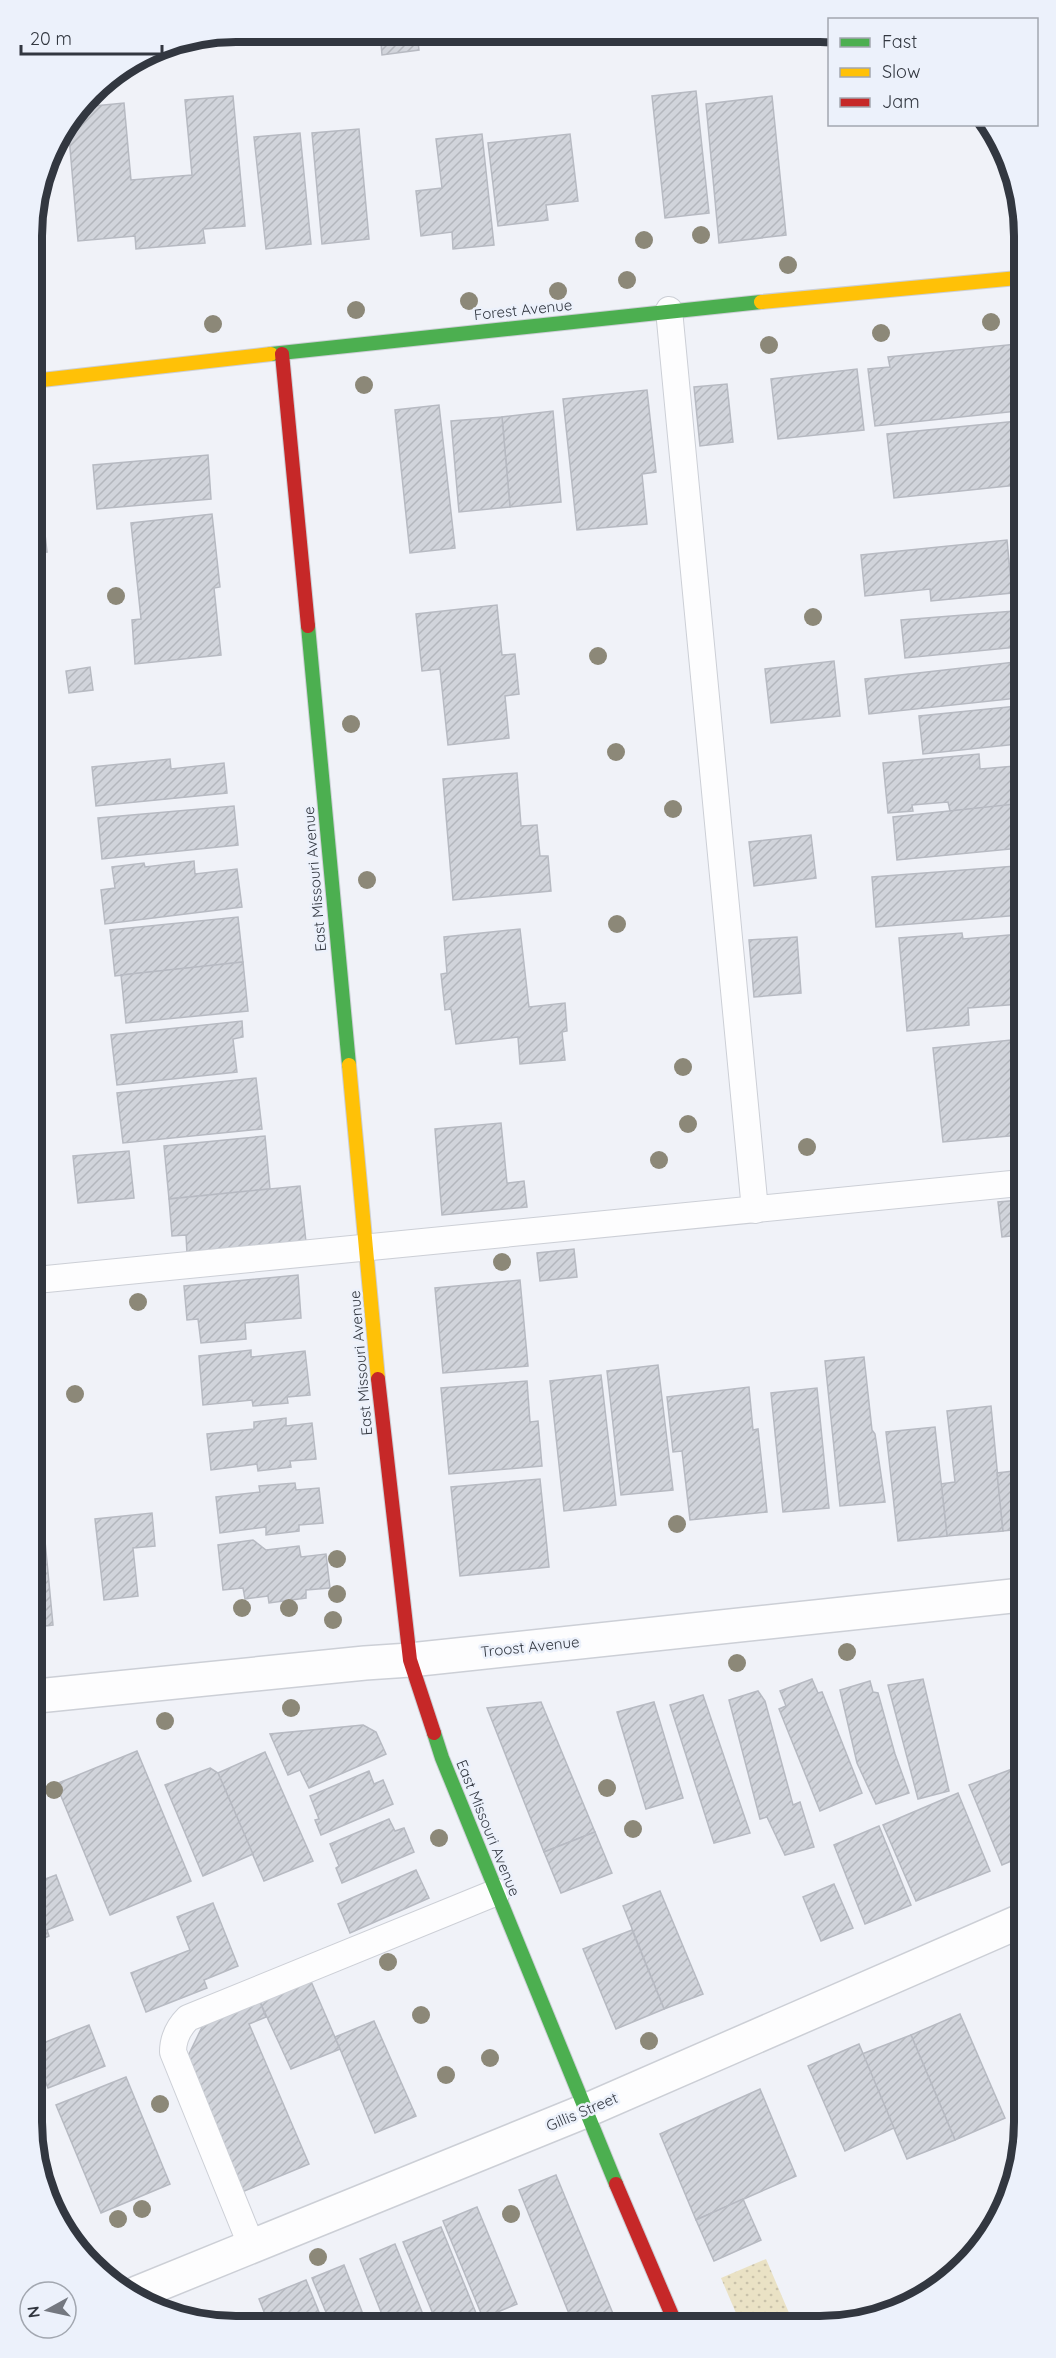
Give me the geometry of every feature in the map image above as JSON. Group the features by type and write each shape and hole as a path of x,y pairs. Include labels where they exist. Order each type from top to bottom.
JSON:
{"street":[{"name":"Forest Avenue","path":"42,380 669,310 1014,278"},
{"name":"East Missouri Avenue","path":"282,354 386,1460 410,1660 442,1758 585,2111 672,2316"},
{"name":"Troost Avenue","path":"42,1695 365,1662 410,1660 1014,1596"},
{"name":"Gillis Street","path":"142,2291 585,2111 1014,1924"}],"lane":[{"path":"669,310 755,1210"},
{"path":"42,1279 1014,1184"},
{"path":"252,2247 173,2052 173,2044 181,2024 188,2018 497,1892"}],"shaded area":[{"path":"766,2259 790,2316 737,2316 721,2278"}],"building":[{"path":"381,42 418,42 419,50 382,55"},
{"path":"696,91 709,213 665,218 652,96"},
{"path":"233,96 245,226 203,229 205,243 136,249 135,236 78,241 69,137 90,108 124,103 131,180 192,175 185,100"},
{"path":"772,96 786,235 719,243 706,104"},
{"path":"359,129 369,239 322,244 312,133"},
{"path":"300,133 311,244 266,249 254,137"},
{"path":"482,134 494,245 453,249 452,232 421,236 416,191 442,188 436,139"},
{"path":"570,134 578,201 546,205 548,220 498,226 488,143"},
{"path":"1014,344 1014,411 875,426 868,369 890,367 888,357"},
{"path":"857,369 864,430 778,439 771,379"},
{"path":"727,384 733,442 700,446 694,387"},
{"path":"647,390 656,472 642,474 647,524 577,530 563,399"},
{"path":"439,405 455,548 410,553 395,410"},
{"path":"553,411 561,502 510,507 502,417"},
{"path":"502,417 510,507 459,512 451,421"},
{"path":"1014,421 1014,485 894,498 887,434"},
{"path":"208,455 211,499 97,509 93,465"},
{"path":"212,514 220,587 214,588 221,655 135,664 132,620 141,619 131,523"},
{"path":"42,516 47,552 42,552"},
{"path":"1007,540 1012,593 931,601 930,589 865,596 861,555"},
{"path":"497,605 502,655 515,654 519,694 505,696 509,738 448,745 440,669 422,671 416,614"},
{"path":"1014,611 1014,647 905,658 901,620"},
{"path":"834,661 840,716 771,723 765,669"},
{"path":"1014,662 1014,699 869,714 865,679"},
{"path":"90,667 93,690 69,693 66,671"},
{"path":"1014,706 1014,745 923,754 919,716"},
{"path":"979,754 980,769 1014,766 1014,805 950,811 948,802 912,805 913,811 888,813 883,763"},
{"path":"170,759 171,769 224,763 227,793 96,806 92,767"},
{"path":"517,773 521,826 537,825 540,856 548,856 551,891 453,900 443,779"},
{"path":"1014,804 1014,849 897,860 893,817"},
{"path":"234,806 238,845 102,859 98,818"},
{"path":"811,835 816,878 754,886 749,842"},
{"path":"194,861 195,874 237,869 242,907 105,924 101,890 115,888 112,867 144,863 145,867"},
{"path":"1014,866 1014,916 876,927 872,877"},
{"path":"238,917 243,962 115,976 110,930"},
{"path":"520,929 529,1007 565,1003 567,1031 562,1032 565,1060 520,1064 518,1037 456,1044 451,1009 445,1010 441,974 447,973 444,937"},
{"path":"962,933 963,939 1014,935 1014,1004 968,1008 969,1025 907,1031 899,938"},
{"path":"797,937 801,993 754,997 749,940"},
{"path":"243,962 248,1011 126,1023 121,975"},
{"path":"242,1021 243,1037 233,1039 237,1072 117,1085 111,1035"},
{"path":"1011,1040 1014,1068 1014,1136 943,1142 933,1048"},
{"path":"256,1078 262,1129 123,1143 117,1093"},
{"path":"501,1123 507,1183 524,1181 527,1207 442,1215 435,1129"},
{"path":"265,1136 270,1189 169,1199 164,1146"},
{"path":"129,1151 134,1198 78,1203 73,1156"},
{"path":"300,1186 306,1242 187,1253 186,1235 172,1236 169,1199"},
{"path":"1014,1201 1014,1236 1002,1237 998,1202"},
{"path":"574,1249 577,1277 540,1281 537,1253"},
{"path":"298,1275 301,1318 245,1323 246,1339 201,1343 198,1319 187,1320 184,1286"},
{"path":"520,1280 528,1366 443,1373 435,1288"},
{"path":"251,1350 251,1357 305,1351 310,1395 287,1397 288,1403 253,1406 252,1400 203,1405 199,1356"},
{"path":"864,1357 872,1430 875,1434 885,1502 840,1506 825,1361"},
{"path":"658,1365 673,1490 621,1495 607,1371"},
{"path":"601,1375 616,1505 564,1511 550,1381"},
{"path":"527,1381 530,1422 538,1421 542,1466 449,1474 441,1388"},
{"path":"749,1387 753,1430 758,1429 767,1512 690,1520 682,1451 673,1452 667,1397"},
{"path":"817,1388 829,1508 783,1512 771,1393"},
{"path":"991,1406 1003,1531 947,1536 941,1484 955,1482 947,1411"},
{"path":"286,1418 286,1426 312,1423 316,1459 290,1461 291,1467 258,1471 257,1464 211,1470 207,1434 254,1429 254,1422"},
{"path":"935,1427 947,1536 898,1541 886,1432"},
{"path":"1014,1471 1014,1530 1003,1531 997,1473"},
{"path":"540,1479 549,1567 460,1576 451,1487"},
{"path":"295,1483 296,1490 319,1488 323,1523 299,1525 299,1531 266,1535 266,1527 220,1533 216,1497 260,1492 259,1486"},
{"path":"42,1510 53,1625 42,1626"},
{"path":"152,1513 155,1546 133,1548 138,1596 104,1600 95,1519"},
{"path":"253,1540 266,1550 299,1546 301,1557 326,1554 330,1588 306,1590 306,1598 269,1603 268,1596 245,1599 243,1588 223,1590 218,1545"},
{"path":"812,1679 818,1693 822,1692 862,1793 820,1811 779,1709 786,1706 780,1691"},
{"path":"923,1679 949,1791 918,1799 888,1685"},
{"path":"870,1681 873,1692 878,1693 895,1754 909,1793 876,1804 857,1763 840,1690"},
{"path":"758,1691 765,1701 793,1805 800,1802 814,1847 785,1855 767,1817 760,1819 729,1700"},
{"path":"703,1695 750,1833 714,1843 670,1705"},
{"path":"541,1702 595,1832 544,1852 487,1708"},
{"path":"654,1702 683,1798 646,1809 617,1712"},
{"path":"363,1725 376,1732 386,1754 309,1788 300,1770 288,1775 270,1734"},
{"path":"137,1751 191,1881 110,1915 56,1784"},
{"path":"265,1752 313,1861 264,1881 218,1773"},
{"path":"210,1768 218,1773 253,1854 203,1876 165,1785"},
{"path":"1014,1768 1014,1860 1002,1865 969,1785"},
{"path":"369,1771 374,1784 383,1780 393,1804 321,1835 315,1820 319,1819 310,1796"},
{"path":"958,1793 990,1871 916,1901 883,1825"},
{"path":"389,1819 395,1831 404,1828 414,1852 342,1883 336,1868 339,1866 330,1844"},
{"path":"879,1826 911,1905 865,1924 834,1845"},
{"path":"595,1832 612,1873 561,1893 544,1852"},
{"path":"416,1870 429,1898 350,1933 338,1904"},
{"path":"56,1875 73,1920 47,1930 49,1936 42,1939 42,1880"},
{"path":"834,1884 853,1928 821,1941 803,1897"},
{"path":"660,1891 703,1994 664,2009 623,1906"},
{"path":"213,1903 238,1966 204,1980 207,1988 146,2012 131,1973 190,1950 177,1917"},
{"path":"632,1930 664,2009 616,2029 583,1949"},
{"path":"310,1979 340,2049 291,2069 260,2002"},
{"path":"260,2002 266,2017 249,2024 309,2164 242,2192 188,2056 203,2025"},
{"path":"960,2014 1005,2118 955,2140 911,2035"},
{"path":"374,2021 416,2116 375,2133 335,2037"},
{"path":"89,2025 105,2066 48,2088 42,2073 42,2043"},
{"path":"911,2035 955,2140 907,2159 862,2054"},
{"path":"859,2044 894,2128 845,2151 808,2066"},
{"path":"126,2077 170,2184 101,2213 56,2105"},
{"path":"760,2089 796,2176 696,2220 660,2134"},
{"path":"556,2175 614,2316 570,2316 519,2190"},
{"path":"743,2199 761,2240 714,2261 696,2220"},
{"path":"477,2207 517,2304 488,2316 482,2316 443,2221"},
{"path":"441,2227 476,2313 468,2316 434,2316 403,2242"},
{"path":"395,2244 424,2316 383,2316 360,2259"},
{"path":"344,2265 364,2316 328,2316 312,2278"},
{"path":"306,2280 321,2316 266,2316 259,2299"}],"traffic: fast":[{"path":"271,354 761,302"},
{"path":"308,626 349,1065"},
{"path":"434,1733 442,1758 616,2184"}],"traffic: slow":[{"path":"761,302 1014,278"},
{"path":"42,380 271,354"},
{"path":"349,1065 378,1379"}],"traffic: jam":[{"path":"282,354 308,626"},
{"path":"378,1379 410,1660 434,1733"},
{"path":"616,2184 672,2316"}]}
